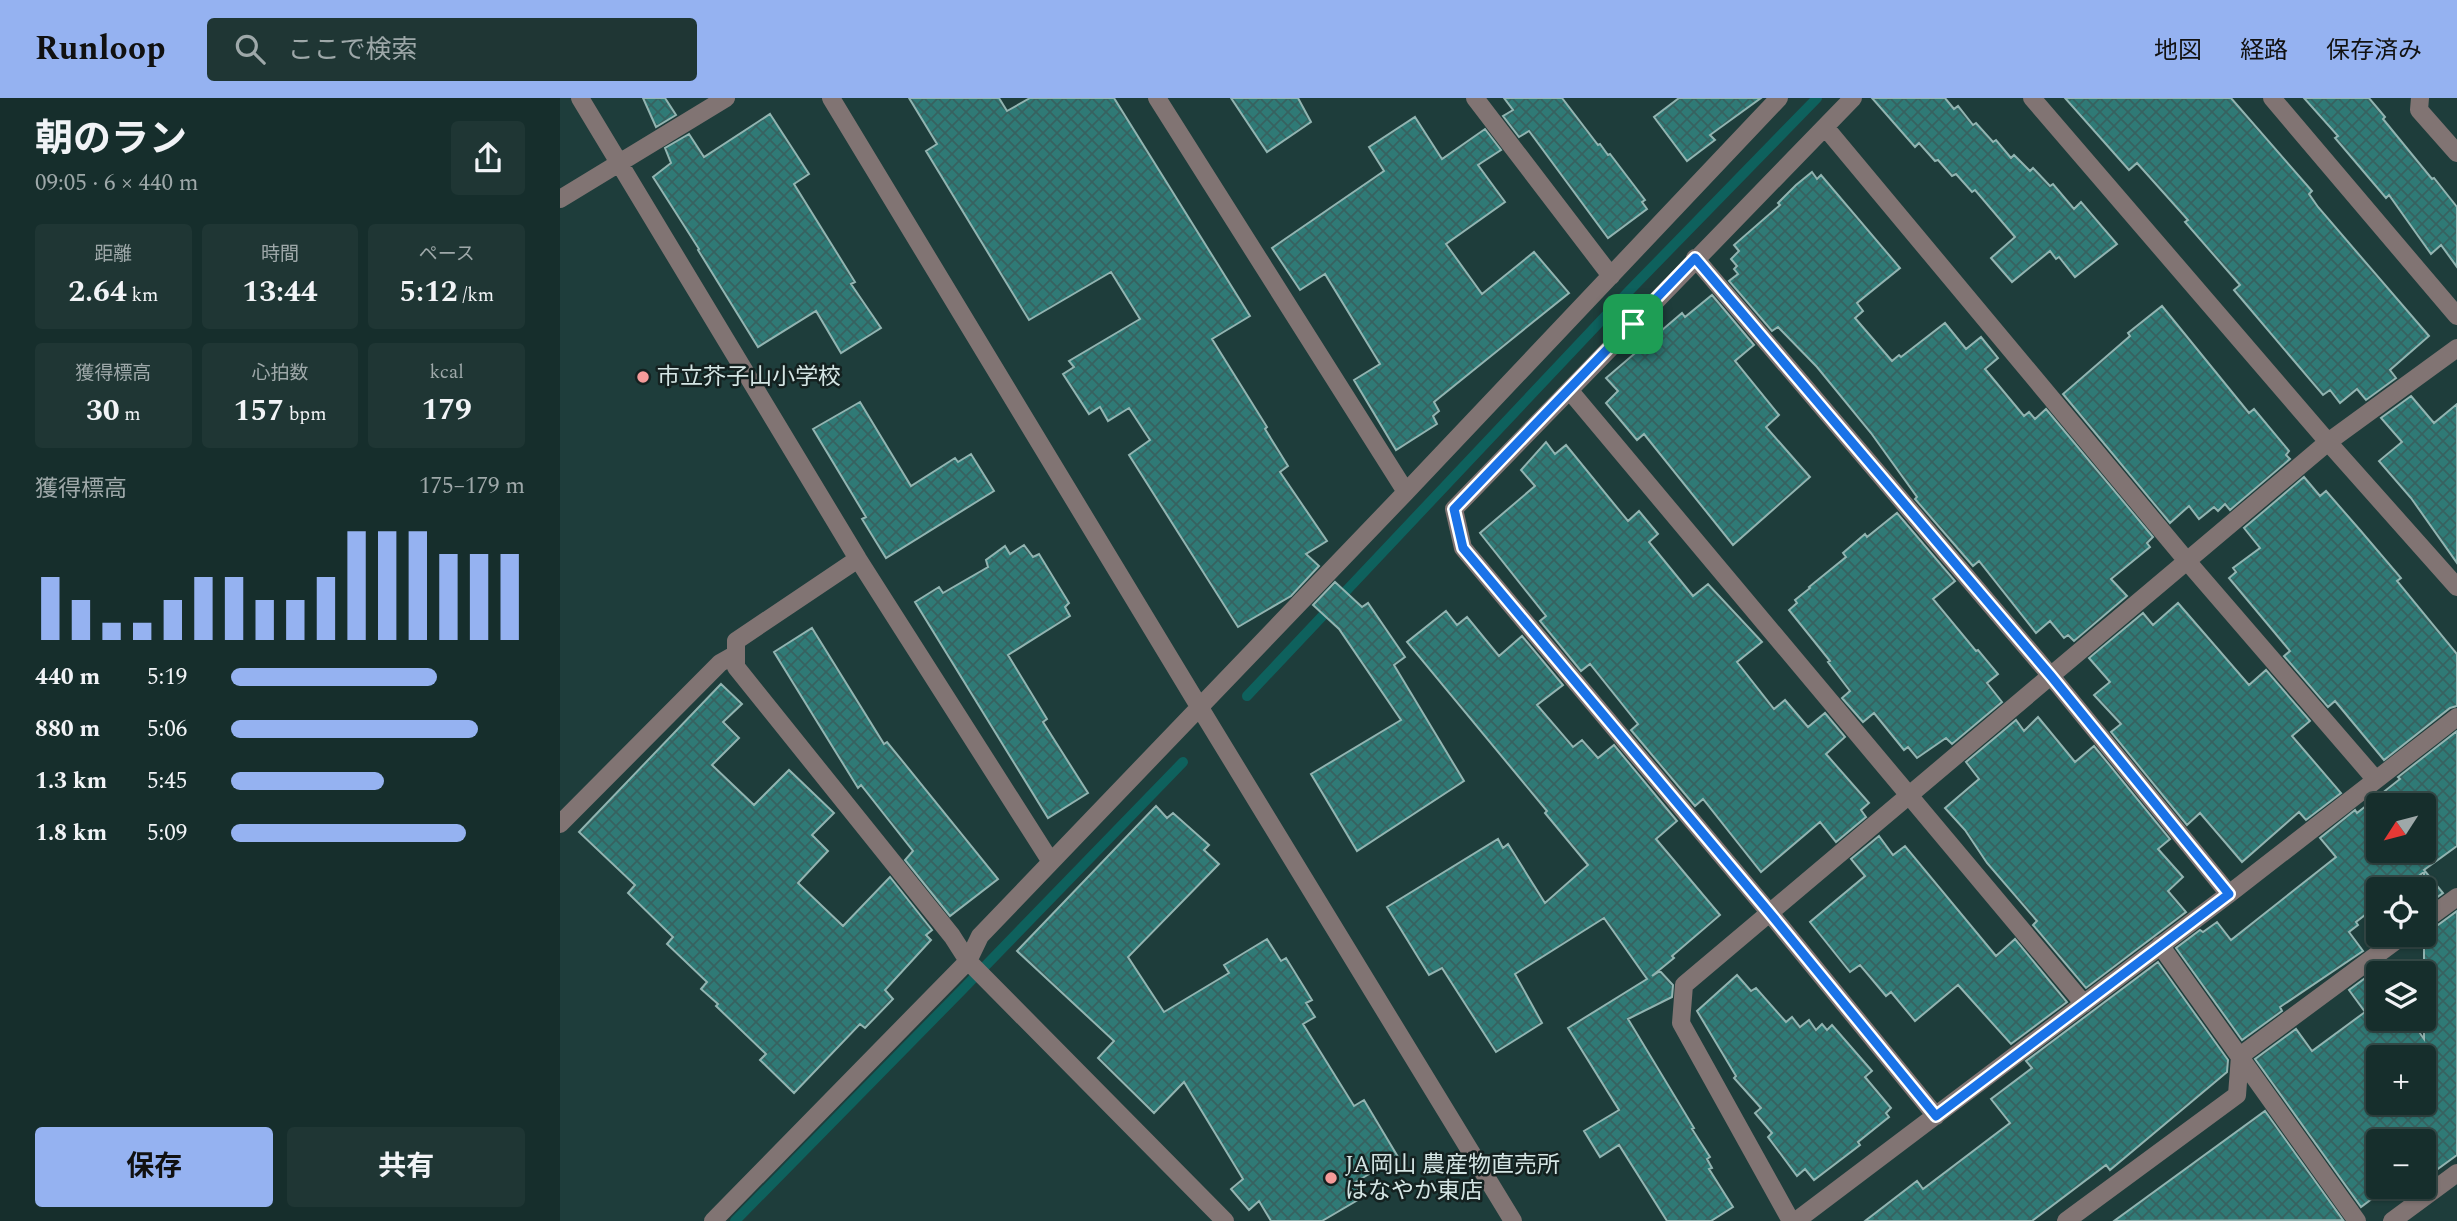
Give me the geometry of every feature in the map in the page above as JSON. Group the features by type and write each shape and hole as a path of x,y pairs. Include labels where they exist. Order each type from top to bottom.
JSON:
{"street":[{"path":"580,98 858,559 1051,862"},
{"path":"560,199 726,98"},
{"path":"831,98 1513,1221"},
{"path":"1157,98 1406,492"},
{"path":"1475,98 1611,276"},
{"path":"713,1221 971,964 980,936 1779,98"},
{"path":"1853,98 1454,509 1463,548 1769,912 1936,1116"},
{"path":"2032,98 2328,442 2457,587"},
{"path":"2272,98 2457,316"},
{"path":"2420,98 2419,110 2457,153"},
{"path":"1825,127 2187,561 2375,780"},
{"path":"1695,258 2051,676 2229,894"},
{"path":"2457,348 2328,442 1684,985 1681,1023 1794,1221 2229,894 2457,717"},
{"path":"1570,391 2084,1004"},
{"path":"858,559 736,641 736,667 952,936 971,964 1225,1221"},
{"path":"560,824 720,663 736,654"},
{"path":"2436,912 2457,897"},
{"path":"2160,946 2357,1221"},
{"path":"2239,1056 2388,947"},
{"path":"2066,1221 2237,1095 2239,1056"},
{"path":"2392,1221 2457,1174"}],"building":[{"path":"643,98 665,98 676,115 656,127"},
{"path":"909,98 999,98 1007,111 1030,98 1114,98 1250,316 1212,339 1288,466 1280,472 1327,541 1306,554 1319,566 1291,596 1238,627 1129,455 1150,440 1129,408 1108,421 1100,407 1089,414 1063,374 1074,367 1069,361 1140,319 1111,272 1029,320 926,151 937,144"},
{"path":"1231,98 1298,98 1311,122 1267,152"},
{"path":"1504,98 1562,98 1598,145 1610,154 1645,200 1642,202 1647,209 1608,238 1529,131 1519,137 1503,116 1513,110"},
{"path":"1679,98 1761,98 1710,135 1715,140 1687,161 1654,117"},
{"path":"1872,98 1945,98 1954,109 1958,106 1973,125 1976,123 1993,142 1996,140 2011,158 2014,155 2030,171 2033,168 2050,186 2053,184 2074,209 2081,202 2117,244 2075,277 2059,257 2056,259 2050,251 2012,282 1991,258 2015,237 1975,190 1972,192 1956,174 1952,176 1919,143 1915,147"},
{"path":"2065,98 2231,98 2312,191 2309,194 2318,207 2429,336 2390,370 2396,378 2366,400 2357,389 2340,403 2330,390 2323,395 2234,290 2240,285 2185,222 2188,220 2137,163 2129,170"},
{"path":"2304,98 2369,98 2385,117 2383,119 2457,207 2457,267 2441,245 2431,254 2389,195 2386,198 2335,138 2338,136"},
{"path":"770,114 809,174 794,184 855,282 851,284 881,328 841,353 816,311 758,347 653,177 671,163 665,148 689,134 704,157"},
{"path":"1415,117 1442,159 1485,129 1501,150 1478,165 1505,202 1446,244 1482,294 1534,252 1569,293 1434,402 1439,411 1433,416 1437,424 1396,450 1354,380 1380,364 1325,274 1300,290 1272,248 1384,171 1369,147"},
{"path":"1812,172 1817,179 1821,175 1900,268 1857,303 1863,311 1855,318 1892,361 1945,323 1966,349 1981,337 1998,358 1985,369 2024,416 2029,412 2035,419 2046,409 2153,537 2147,543 2150,547 2111,579 2127,596 2074,641 2068,635 2064,638 2050,621 2036,633 1979,561 1973,566 1915,499 1917,497 1871,433 1817,367 1778,327 1772,331 1729,281 1738,274 1734,269 1737,266 1731,259 1739,251 1734,245 1780,205 1778,203"},
{"path":"1712,295 1754,345 1735,361 1779,415 1766,427 1810,477 1733,545 1644,434 1637,440 1606,403 1618,391 1606,378 1682,313 1685,317"},
{"path":"2162,306 2249,413 2254,409 2289,451 2286,455 2290,459 2230,510 2225,504 2218,511 2214,507 2199,519 2189,506 2170,523 2063,394 2130,336 2128,333"},
{"path":"2411,396 2434,423 2457,404 2457,563 2411,498 2379,461 2402,442 2381,418"},
{"path":"860,402 911,486 955,458 958,462 971,454 994,491 886,558 862,519 866,517 813,429"},
{"path":"1546,442 1555,454 1566,445 1628,521 1639,511 1658,534 1649,542 1693,596 1708,584 1762,642 1737,662 1774,709 1785,700 1808,727 1825,713 1845,737 1826,754 1869,803 1861,810 1866,817 1836,842 1820,822 1761,872 1703,799 1695,806 1631,730 1638,724 1590,664 1581,671 1540,621 1546,616 1480,533 1535,486 1521,470"},
{"path":"2304,477 2320,496 2326,491 2360,530 2401,578 2397,581 2457,654 2457,706 2450,708 2384,760 2335,701 2328,707 2284,656 2290,651 2229,578 2236,572 2233,568 2260,548 2244,528"},
{"path":"1897,513 1955,581 1933,599 1998,674 1987,683 2002,702 1952,744 1946,738 1917,758 1908,747 1904,750 1874,713 1863,722 1842,698 1850,691 1789,610 1797,603 1795,600 1846,557 1843,553 1865,534 1867,537"},
{"path":"1024,545 1033,557 1039,554 1069,603 1065,607 1070,616 1008,655 1047,719 1043,722 1088,793 1048,818 915,602 939,587 943,593 988,567 986,560 1005,546 1010,554"},
{"path":"1335,582 1362,607 1368,603 1405,657 1394,665 1464,781 1357,851 1311,774 1401,720 1339,629 1313,605"},
{"path":"2178,603 2249,685 2266,670 2310,721 2292,736 2341,793 2306,820 2299,812 2242,862 2200,813 2187,825 2111,732 2121,724 2094,695 2110,682 2089,658 2143,613 2153,625"},
{"path":"1446,611 1457,625 1467,617 1499,656 1522,636 1563,685 1537,705 1573,747 1582,740 1598,758 1614,745 1677,821 1656,839 1720,915 1652,976 1660,971 1673,985 1672,997 1628,1019 1694,1128 1692,1129 1710,1157 1707,1159 1712,1168 1709,1169 1733,1207 1711,1221 1667,1221 1619,1145 1600,1157 1584,1131 1619,1110 1568,1028 1647,979 1604,918 1515,974 1542,1023 1496,1052 1442,968 1429,975 1387,907 1498,839 1503,848 1508,844 1545,903 1588,865 1545,813 1547,811 1407,642"},
{"path":"812,628 884,744 887,742 998,879 950,916 905,860 913,851 861,785 858,788 774,652"},
{"path":"721,684 742,704 723,722 739,738 712,765 754,805 789,770 834,813 812,835 828,851 798,883 843,926 890,877 932,930 926,935 931,940 885,990 893,999 865,1028 860,1024 794,1093 760,1060 766,1054 701,989 707,982 667,944 673,937 628,893 635,885 579,832"},
{"path":"2038,717 2075,762 2094,746 2170,839 2158,849 2183,877 2168,891 2186,912 2086,988 2033,925 2037,921 1987,863 1965,830 1945,808 1979,779 1966,762 2016,720 2024,731"},
{"path":"2457,731 2457,846 2436,861 2436,793 2382,793 2400,779 2398,777"},
{"path":"1156,806 1167,818 1173,813 1209,845 1204,850 1219,864 1128,957 1164,1012 1229,973 1224,965 1267,939 1281,961 1286,958 1312,1000 1306,1003 1315,1017 1303,1024 1354,1106 1364,1100 1398,1157 1354,1183 1363,1197 1322,1221 1271,1221 1259,1201 1249,1210 1231,1189 1243,1179 1184,1082 1154,1113 1098,1058 1114,1041 1017,951"},
{"path":"2366,806 2366,863 2434,863 2424,870 2430,877 2424,877 2424,872 2417,877 2366,877 2366,914 2349,932 2363,951 2280,1007 2282,1011 2242,1040 2176,948 2200,930 2203,932 2217,922 2231,940 2336,857 2320,838 2355,810 2357,813"},
{"path":"1879,836 1893,855 1905,846 1996,956 2015,939 2067,1002 2011,1044 1958,985 1915,1021 1891,992 1886,996 1860,965 1850,972 1810,922 1865,876 1851,859"},
{"path":"2436,885 2443,893 2436,898"},
{"path":"2457,911 2457,1155 2436,1170 2436,1129 2366,1129 2366,1199 2372,1199 2361,1207 2255,1059 2296,1029 2312,1051 2365,1012 2349,990 2366,977 2366,1031 2418,1031 2424,1039 2424,1031 2436,1031 2436,961 2424,961 2424,947 2436,947 2436,926"},
{"path":"2158,962 2228,1060 2227,1072 2110,1170 2106,1165 2032,1221 1865,1221 1917,1181 1923,1189 2010,1123 1991,1099 2032,1068 2026,1061"},
{"path":"1737,975 1751,991 1756,988 1786,1022 1792,1017 1800,1027 1809,1020 1816,1030 1822,1024 1827,1030 1832,1025 1872,1071 1865,1077 1891,1108 1886,1113 1889,1117 1858,1142 1860,1145 1814,1180 1805,1169 1797,1176 1768,1137 1772,1133 1755,1113 1761,1108 1734,1078 1736,1076 1697,1011"},
{"path":"2265,1111 2343,1220 2114,1221"}],"waterway":[{"path":"1247,696 1629,291 1817,98"},
{"path":"735,1221 1183,762"}],"place":[{"name":"市立芥子山小学校","path":"643,377"},
{"name":"JA岡山 農産物直売所 はなやか東店","path":"1331,1178"}],"route":[{"path":"1695,258 2051,676 2229,894 1936,1116 1769,912 1463,548 1454,509 1633,324 1695,258"}]}
